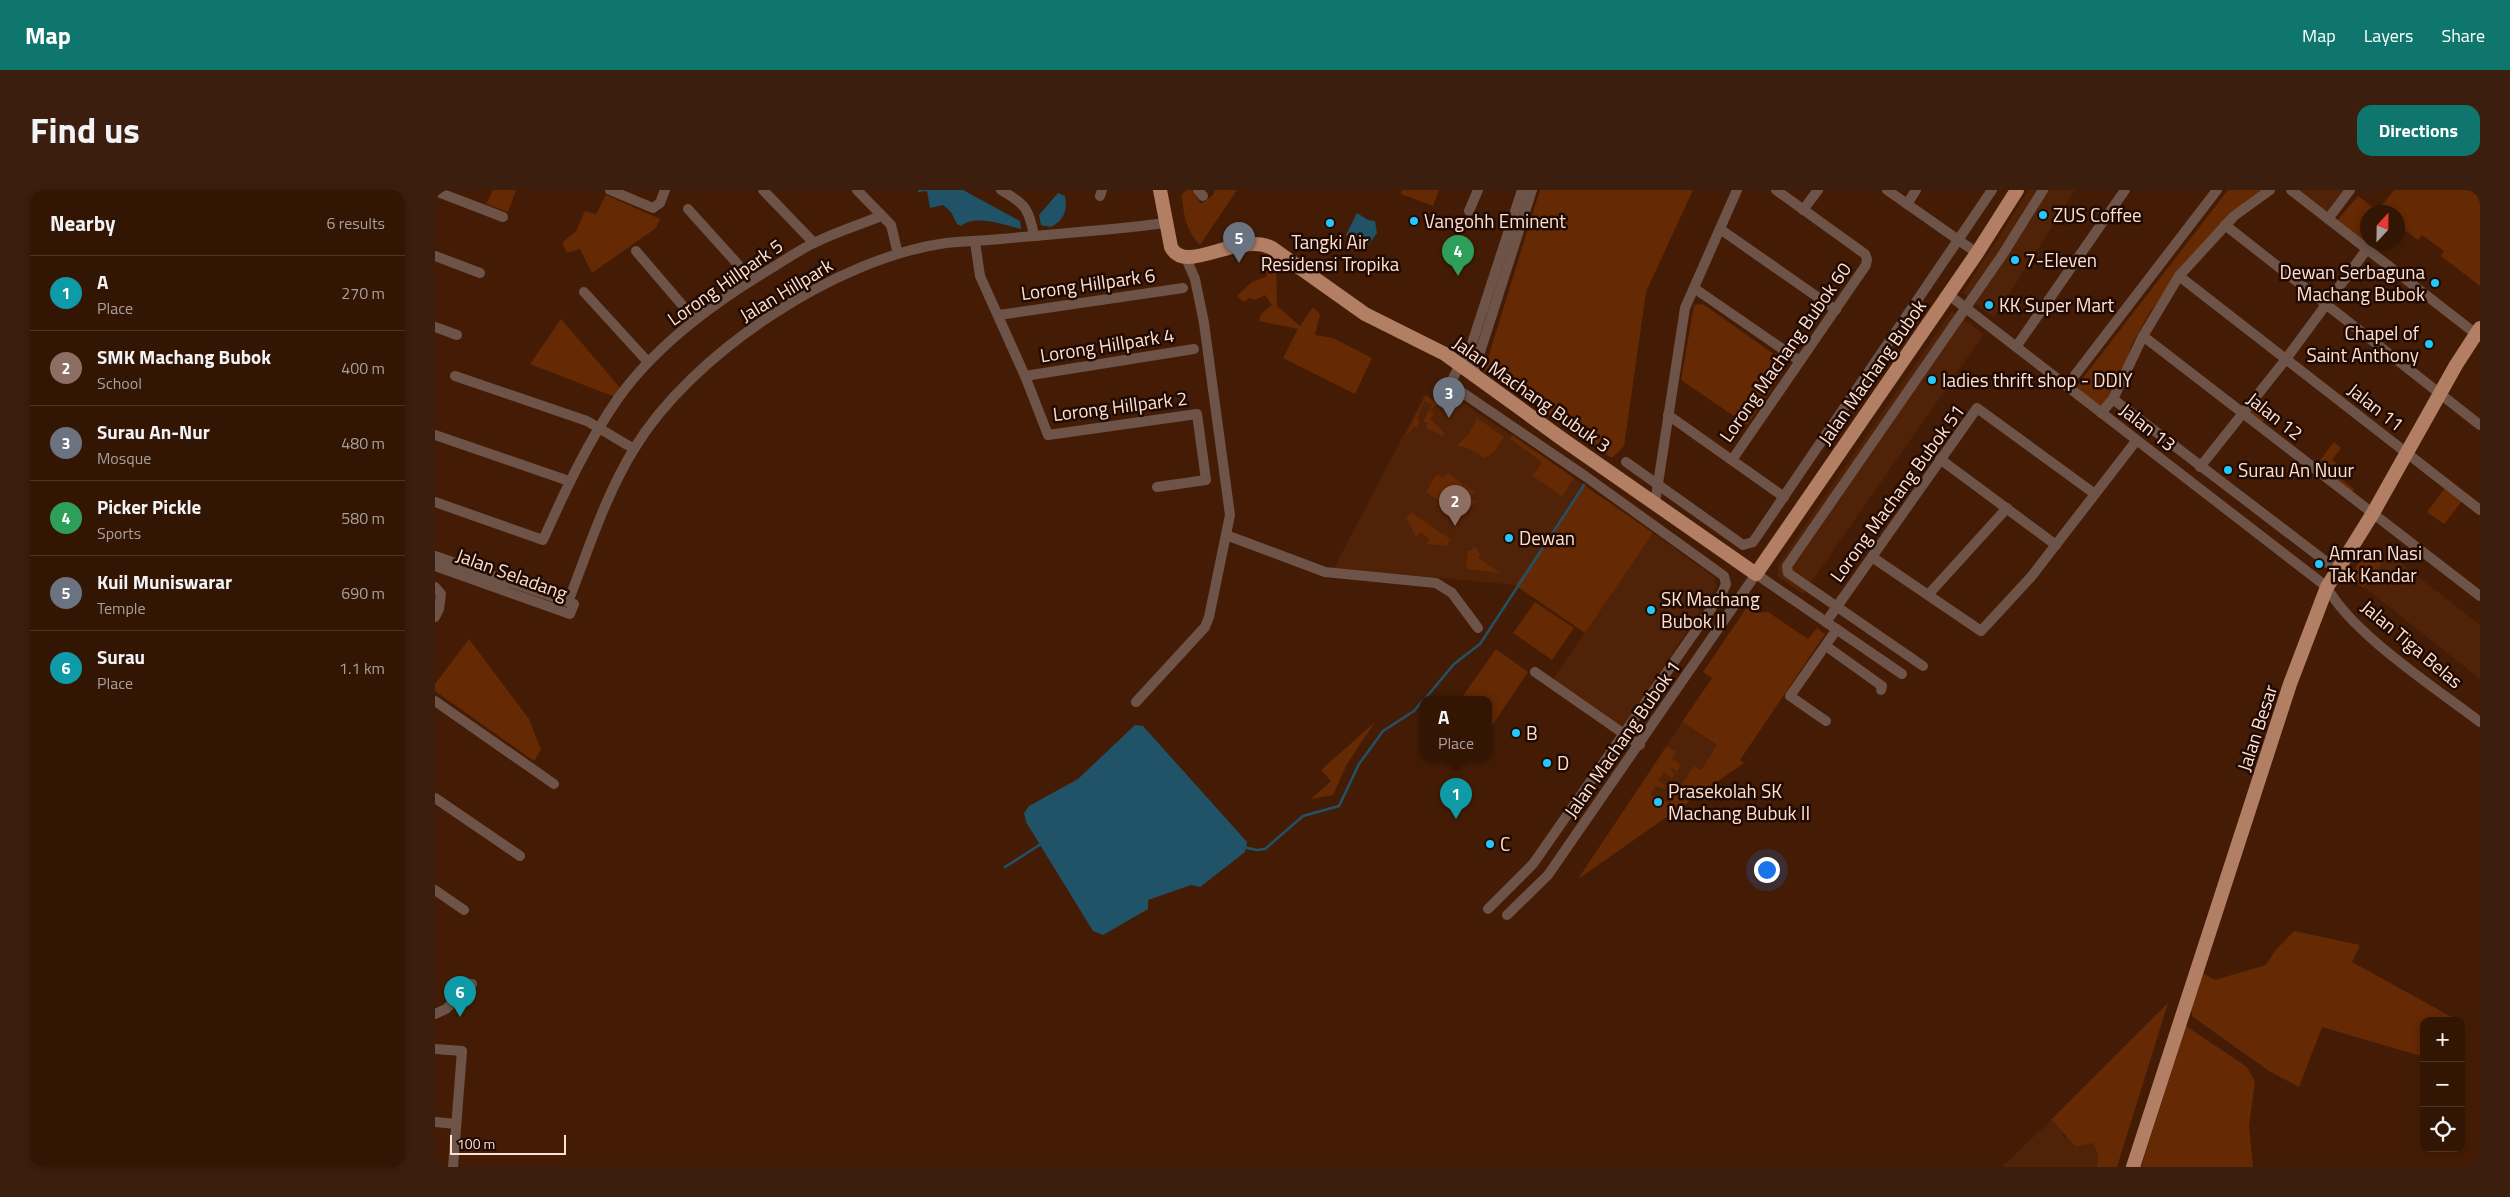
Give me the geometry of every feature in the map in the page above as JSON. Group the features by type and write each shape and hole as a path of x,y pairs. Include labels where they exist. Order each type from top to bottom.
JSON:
{"main road":[{"path":"1159,190 1173,251 1186,258"},
{"name":"Jalan Machang Bubok","path":"1756,574 1949,294 1968,246 2017,190"},
{"name":"Jalan Machang Bubuk 3","path":"1186,258 1203,255 1237,244 1265,244 1365,314 1429,345 1465,369 1756,574"},
{"name":"Jalan Besar","path":"2133,1167 2290,684 2327,587 2373,513 2440,393 2479,333"}],"street":[{"path":"610,190 653,208 660,203 665,190"},
{"path":"763,190 813,243"},
{"path":"857,190 891,225 898,254"},
{"path":"1001,190 1026,207 1031,216 1034,236"},
{"path":"1469,212 1478,190"},
{"path":"1487,312 1522,190"},
{"path":"1488,909 1533,864 1723,592 1726,584 1724,576 1453,385 1452,380 1465,369 1532,190"},
{"path":"1655,503 1685,308 1737,190"},
{"name":"Lorong Machang Bubok 60","path":"1732,460 1867,265 1865,254 1775,190"},
{"path":"1803,210 1818,190"},
{"path":"1887,190 1968,246 1992,190"},
{"path":"1907,204 1916,190"},
{"path":"1923,666 1788,573 1787,566 2003,254 2043,190"},
{"path":"2016,347 2125,190"},
{"path":"2075,375 2217,190"},
{"path":"2101,413 2113,399 2143,336 2179,276 2234,216 2270,190"},
{"path":"2291,190 2360,244"},
{"path":"2328,219 2349,190"},
{"path":"435,191 503,217"},
{"path":"688,209 752,280"},
{"name":"Lorong Hillpark 5","path":"435,502 543,540 569,481 619,397 648,362 695,320 752,280 813,243 881,216"},
{"name":"Jalan Hillpark","path":"568,602 606,505 634,448 680,389 723,351 788,306 818,288 898,254 946,243 975,242 1166,223"},
{"path":"2225,225 2480,425"},
{"path":"1720,229 1836,310"},
{"name":"Lorong Hillpark 2","path":"975,242 980,276 999,315 1048,435 1197,414 1206,480 1157,487"},
{"name":"Jalan Machang Bubok","path":"1747,545 1753,542 1968,246"},
{"path":"2200,467 2286,359 2367,250 2479,333"},
{"path":"636,251 695,320"},
{"path":"435,256 480,273"},
{"path":"1136,702 1205,627 1230,515 1204,323 1195,279 1186,258"},
{"name":"Jalan 11","path":"2179,276 2480,510"},
{"name":"Lorong Hillpark 6","path":"999,315 1183,288"},
{"path":"1694,288 1800,361"},
{"path":"584,292 648,362"},
{"name":"Jalan 13","path":"1949,294 2327,587"},
{"path":"435,327 457,335"},
{"name":"Jalan 12","path":"2143,336 2480,596"},
{"name":"Lorong Hillpark 4","path":"1025,376 1194,349"},
{"path":"455,376 601,428 634,448"},
{"path":"2113,399 2337,570"},
{"name":"Lorong Machang Bubok 51","path":"1826,622 1977,408 2095,494"},
{"path":"1667,416 1784,497"},
{"path":"435,436 569,481"},
{"path":"1872,556 1981,631 2031,577 2136,440"},
{"path":"1554,455 1565,441"},
{"path":"1941,459 2056,545"},
{"name":"Jalan Machang Bubuk 3","path":"1626,462 1743,545 1747,545"},
{"path":"1612,496 1622,481"},
{"path":"1928,595 2007,508"},
{"path":"1226,535 1325,572 1436,583 1452,592 1478,628"},
{"name":"Jalan Seladang","path":"435,556 574,604 570,614 435,566"},
{"name":"Jalan Machang Bubuk 3","path":"1756,574 1902,674"},
{"name":"Jalan Machang Bubok 1","path":"1507,915 1549,875 1756,574"},
{"name":"Jalan Tiga Belas","path":"2327,587 2335,601 2389,653 2480,722"},
{"path":"435,617 439,609 438,590"},
{"path":"1826,722 1790,696 1837,629"},
{"path":"1826,646 1882,686 1881,690"},
{"path":"1535,672 1640,745"},
{"path":"435,701 554,784"},
{"path":"435,798 519,856"},
{"path":"435,890 464,910"},
{"path":"435,1014 446,1009 472,984"},
{"path":"435,1049 462,1051 453,1167"},
{"path":"435,1122 456,1124"}],"shaded area":[{"path":"493,190 516,190 508,212 486,204"},
{"path":"1187,190 1192,190 1201,204 1213,195 1215,190 1237,190 1200,245 1191,234 1184,215 1182,194"},
{"path":"1402,190 1439,190 1433,206 1401,194"},
{"path":"1540,190 1693,190 1646,292 1624,446 1612,458 1484,371"},
{"path":"2029,190 2075,190 1994,318 1963,293"},
{"path":"2228,190 2265,190 2229,214 2150,312 2132,344 2119,385 2106,405 2100,406 2076,387"},
{"path":"2296,190 2345,190 2329,211 2321,210"},
{"path":"2394,190 2480,190 2480,286 2441,256 2444,251 2422,235 2418,240 2405,230 2405,205 2382,205"},
{"path":"606,195 660,219 656,228 592,273 580,249 567,253 562,243 576,231 585,211 596,214"},
{"path":"2358,196 2370,205 2360,205 2360,242 2336,222"},
{"path":"1262,250 1276,257 1277,306 1300,326 1313,307 1320,314 1315,335 1333,338 1372,358 1355,394 1283,358 1298,329 1259,321 1261,314 1272,305 1265,295 1255,300 1250,298 1243,302 1237,296 1252,282 1267,276"},
{"path":"1703,304 1782,360 1784,370 1747,425 1681,380 1694,305"},
{"path":"1952,311 1984,334 1803,594 1778,577 1778,565"},
{"path":"561,319 622,390 615,397 530,364"},
{"path":"1446,391 1584,485 1515,585 1334,568 1425,394 1438,402"},
{"path":"1426,396 1438,403 1443,396 1448,400 1444,404 1441,401 1430,410 1434,414 1430,419 1445,434 1443,436 1426,428 1428,423 1423,421 1432,405 1425,401 1417,417 1419,422 1417,427 1414,426 1403,440"},
{"path":"2261,398 2273,408 2261,424 2248,414"},
{"path":"1477,418 1504,437 1494,452 1485,458 1468,448 1457,446 1470,432"},
{"path":"1512,435 1574,478 1562,497 1533,476 1542,462 1510,439"},
{"path":"2334,442 2341,448 2332,460 2346,471 2340,478 2354,489 2350,495 2315,467"},
{"path":"1447,473 1475,492 1471,498 1476,501 1463,517 1426,492 1437,474 1443,478"},
{"path":"1584,485 1653,533 1585,633 1515,585"},
{"path":"2445,488 2462,501 2444,524 2427,512"},
{"path":"1409,511 1453,541 1449,540 1448,546 1426,544 1430,539 1420,532 1416,537 1406,517 1410,515"},
{"name":"SK Machang Bubok II","path":"1653,533 1714,577 1717,586 1623,728 1553,679"},
{"path":"1475,546 1480,555 1478,558 1501,573 1466,569 1468,551 1471,551"},
{"path":"2368,549 2383,562 2389,554 2480,625 2480,679 2350,576"},
{"path":"2368,549 2383,562 2363,588 2350,576"},
{"path":"1535,602 1574,628 1552,660 1513,633"},
{"path":"1747,607 1757,613 1768,612 1808,639 1817,628 1825,634 1740,760 1744,763 1578,879 1667,746 1676,752 1672,758 1681,765 1677,772 1672,768 1670,770 1675,774 1672,778 1664,772 1658,780 1666,786 1665,789 1655,786 1651,795 1669,803 1694,766 1701,770 1717,745 1682,722 1712,678 1703,672"},
{"path":"469,639 529,719 541,750 534,761 435,691 435,684"},
{"path":"1496,649 1528,672 1492,726 1492,696 1463,696"},
{"path":"1375,722 1347,764 1333,795 1311,799 1331,781 1321,770"},
{"name":"Prasekolah SK Machang Bubuk II","path":"1682,722 1744,763 1578,879"},
{"path":"2294,931 2360,945 2352,962 2452,1017 2420,1017 2420,1056 2322,1027 2299,1087 2269,1071 2193,1017 2191,1010 2203,973 2215,980 2266,965 2275,951"},
{"path":"2168,1003 2117,1167 2097,1167 2098,1155 2093,1143 2076,1146 2051,1120"},
{"path":"2186,1026 2247,1067 2255,1082 2249,1126 2253,1167 2141,1167"},
{"path":"2051,1120 2060,1128 2064,1137 2093,1143 2098,1155 2097,1167 2002,1167"}],"water":[{"path":"918,190 963,190 1020,221 1021,229 982,221 974,221 961,226 957,224 951,212 943,205 930,208 927,191 918,192"},
{"path":"1058,193 1065,196 1066,206 1062,218 1051,227 1041,225 1039,215"},
{"path":"1357,213 1368,220 1375,221 1377,233 1370,243 1364,245 1346,235"},
{"path":"1135,725 1143,726 1247,842 1245,852 1200,887 1191,885 1148,900 1148,909 1103,935 1093,931 1026,822 1024,813 1029,806 1078,779"}],"waterway":[{"path":"1427,696 1454,664 1480,644 1584,485"},
{"path":"1243,847 1257,850 1265,849 1303,816 1339,806 1359,764 1383,731 1414,711 1420,704"},
{"path":"1005,867 1041,844"}],"place":[{"name":"ZUS Coffee","path":"2043,215"},
{"name":"Vangohh Eminent","path":"1414,221"},
{"name":"Tangki Air Residensi Tropika","path":"1330,223"},
{"name":"7-Eleven","path":"2015,260"},
{"name":"Kuil Muniswarar","path":"1239,263"},
{"name":"Picker Pickle","path":"1458,276"},
{"name":"Dewan Serbaguna Machang Bubok","path":"2435,283"},
{"name":"KK Super Mart","path":"1989,305"},
{"name":"Chapel of Saint Anthony","path":"2429,344"},
{"name":"ladies thrift shop - DDIY","path":"1932,380"},
{"name":"Surau An-Nur","path":"1449,418"},
{"name":"Surau An Nuur","path":"2228,470"},
{"name":"SMK Machang Bubok","path":"1455,526"},
{"name":"Dewan","path":"1509,538"},
{"name":"Amran Nasi Tak Kandar","path":"2319,564"},
{"name":"SK Machang Bubok II","path":"1651,610"},
{"name":"B","path":"1516,733"},
{"name":"D","path":"1547,763"},
{"name":"Prasekolah SK Machang Bubuk II","path":"1658,802"},
{"name":"A","path":"1456,819"},
{"name":"C","path":"1490,844"},
{"name":"Surau","path":"460,1017"}]}
